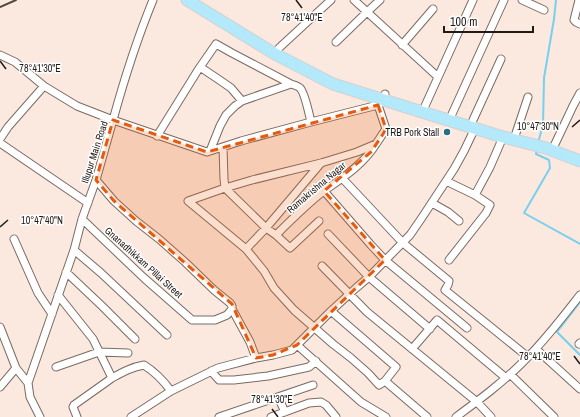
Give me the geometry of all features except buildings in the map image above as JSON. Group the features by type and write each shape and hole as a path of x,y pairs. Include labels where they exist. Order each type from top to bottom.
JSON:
{"main road":[{"path":"187,0 275,54 333,84 580,154"},
{"path":"201,0 279,48 382,99 425,106 452,114 503,136 518,137"},
{"path":"551,146 580,161"}],"street":[{"path":"0,55 15,62 44,86 77,106 113,120 144,20 152,0"},
{"path":"279,48 331,0"},
{"path":"354,0 438,77"},
{"path":"336,42 380,0"},
{"path":"425,106 474,0"},
{"path":"452,114 504,0"},
{"path":"522,0 544,10"},
{"path":"579,0 574,20 580,24"},
{"path":"402,45 433,9"},
{"path":"157,136 216,44 291,84 300,87 305,100 310,122"},
{"path":"131,417 171,391 218,368 292,350 331,311 369,277 403,242 418,224 446,181 464,151 501,60"},
{"path":"200,67 230,88 242,101"},
{"path":"210,151 226,115 235,106 242,101 291,84"},
{"path":"0,139 44,86"},
{"path":"551,146 580,93"},
{"path":"518,137 528,98"},
{"name":"Illupur Main Road","path":"28,383 74,250 82,219 96,180 113,120 207,152 382,99"},
{"name":"Ramakrishna Nagar","path":"276,235 324,191 342,178 371,152 386,129 382,99"},
{"path":"475,195 503,136"},
{"path":"0,143 88,203"},
{"name":"Ramakrishna Nagar","path":"321,163 266,228 246,249 188,201 272,174 321,163 357,152 376,144"},
{"path":"223,147 225,188 266,228 290,248 319,221"},
{"path":"342,178 403,242 449,281 445,290 528,358"},
{"path":"96,180 114,202 185,262 230,303 250,342 256,358"},
{"path":"446,181 475,195 490,205 486,213 449,260"},
{"path":"324,191 385,260 467,328"},
{"path":"432,203 448,212 459,221"},
{"name":"Gnanadhikkam Pillai Street","path":"82,219 144,278 192,320 215,320 227,315 232,309"},
{"path":"328,234 369,277 430,329"},
{"path":"14,239 38,293 52,314"},
{"path":"246,249 264,271 274,288 294,310 351,358 379,385 385,381 396,368 331,311"},
{"path":"74,250 101,273 167,335"},
{"path":"322,266 367,312 477,402 491,417"},
{"path":"66,272 136,339"},
{"path":"58,295 92,339 112,378"},
{"path":"456,417 477,402 528,358 580,295"},
{"path":"412,349 438,320 508,376 554,417"},
{"path":"0,327 16,368 28,383 30,398 40,417"},
{"path":"297,345 361,402 386,417"},
{"path":"536,349 580,389"},
{"path":"56,366 99,352 128,353"},
{"path":"211,371 220,380 234,380 268,376 309,367 316,361"},
{"path":"76,417 72,407 74,405 112,378 135,367 144,365 163,380 171,391"},
{"path":"0,387 16,368"},
{"path":"385,381 427,417"},
{"path":"218,417 313,385"},
{"path":"278,397 285,412"},
{"path":"271,417 309,403 321,402 326,405 336,417"}],"highlighted area":[{"path":"378,105 386,129 383,134 371,152 324,191 385,260 297,345 273,355 256,358 232,304 114,201 96,180 113,120 207,152"}],"waterway":[{"path":"538,143 543,125 544,78 556,0"},
{"path":"537,149 536,154 549,160 550,168 524,213 580,244"},
{"path":"580,302 557,332 580,355"}],"railway":[{"path":"0,7 16,0"}],"place":[{"name":"TRB Pork Stall","path":"447,132"}]}
